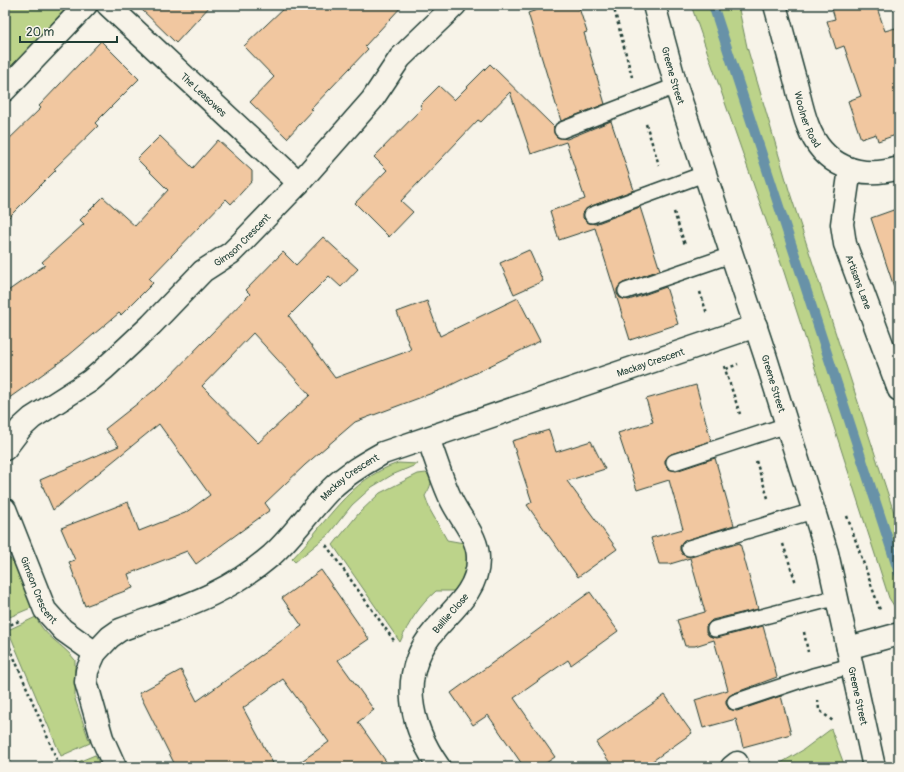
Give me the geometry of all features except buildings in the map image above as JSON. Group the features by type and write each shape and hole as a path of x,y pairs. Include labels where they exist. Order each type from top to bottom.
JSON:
{"street":[{"path":"5,90 86,5"},
{"name":"The Leasowes","path":"108,5 299,183"},
{"name":"Gimson Crescent","path":"5,449 14,436 32,418 90,381 120,355 199,275 231,253 244,241 299,183 372,100 400,58 455,5"},
{"name":"Greene Street","path":"654,5 676,86 704,174 756,326 838,597 874,767"},
{"name":"Woolner Road","path":"775,5 808,126 825,153 841,166 864,173 875,173 899,168"},
{"name":"Artisans Lane","path":"850,169 842,224 845,244 899,390"},
{"name":"Mackay Crescent","path":"115,767 102,738 86,682 87,671 95,653 110,637 120,630 192,604 232,585 273,554 332,488 348,475 383,454 756,326"},
{"name":"Baillie Close","path":"428,438 455,509 476,540 478,561 477,572 469,591 425,642 415,666 411,681 411,696 414,712 422,739 439,767"},
{"name":"Gimson Crescent","path":"5,509 10,537 45,610 74,640 95,653"},
{"path":"850,657 899,634"}],"lane":[{"path":"562,130 676,86"},
{"path":"592,215 704,174"},
{"path":"626,291 731,255"},
{"path":"674,462 787,425"},
{"path":"689,548 813,511"},
{"path":"715,629 838,597"},
{"path":"735,702 813,676 850,657"}],"path":[{"path":"613,5 638,101 795,580 819,710 838,726"},
{"path":"326,545 396,644 415,666"},
{"path":"5,636 60,767"}],"green space":[{"path":"5,5 69,5 5,74"},
{"path":"691,5 738,5 747,47 789,190 899,528 899,608 896,609 889,598 784,272"},
{"path":"398,463 418,464 392,475 372,487 352,505 328,535 295,562 292,559 352,491 365,480 381,470"},
{"path":"426,473 431,481 430,487 425,496 430,510 447,540 464,543 467,562 464,575 454,591 436,591 430,596 415,614 400,642 333,545 359,513 380,493 418,474"},
{"path":"5,556 13,561 33,607 5,619"},
{"path":"36,617 44,630 75,660 75,699 90,743 61,756 8,630"},
{"path":"831,729 845,767 774,767 803,750"},
{"path":"95,755 101,767 66,767"}],"waterway":[{"path":"713,5 899,573"}]}
